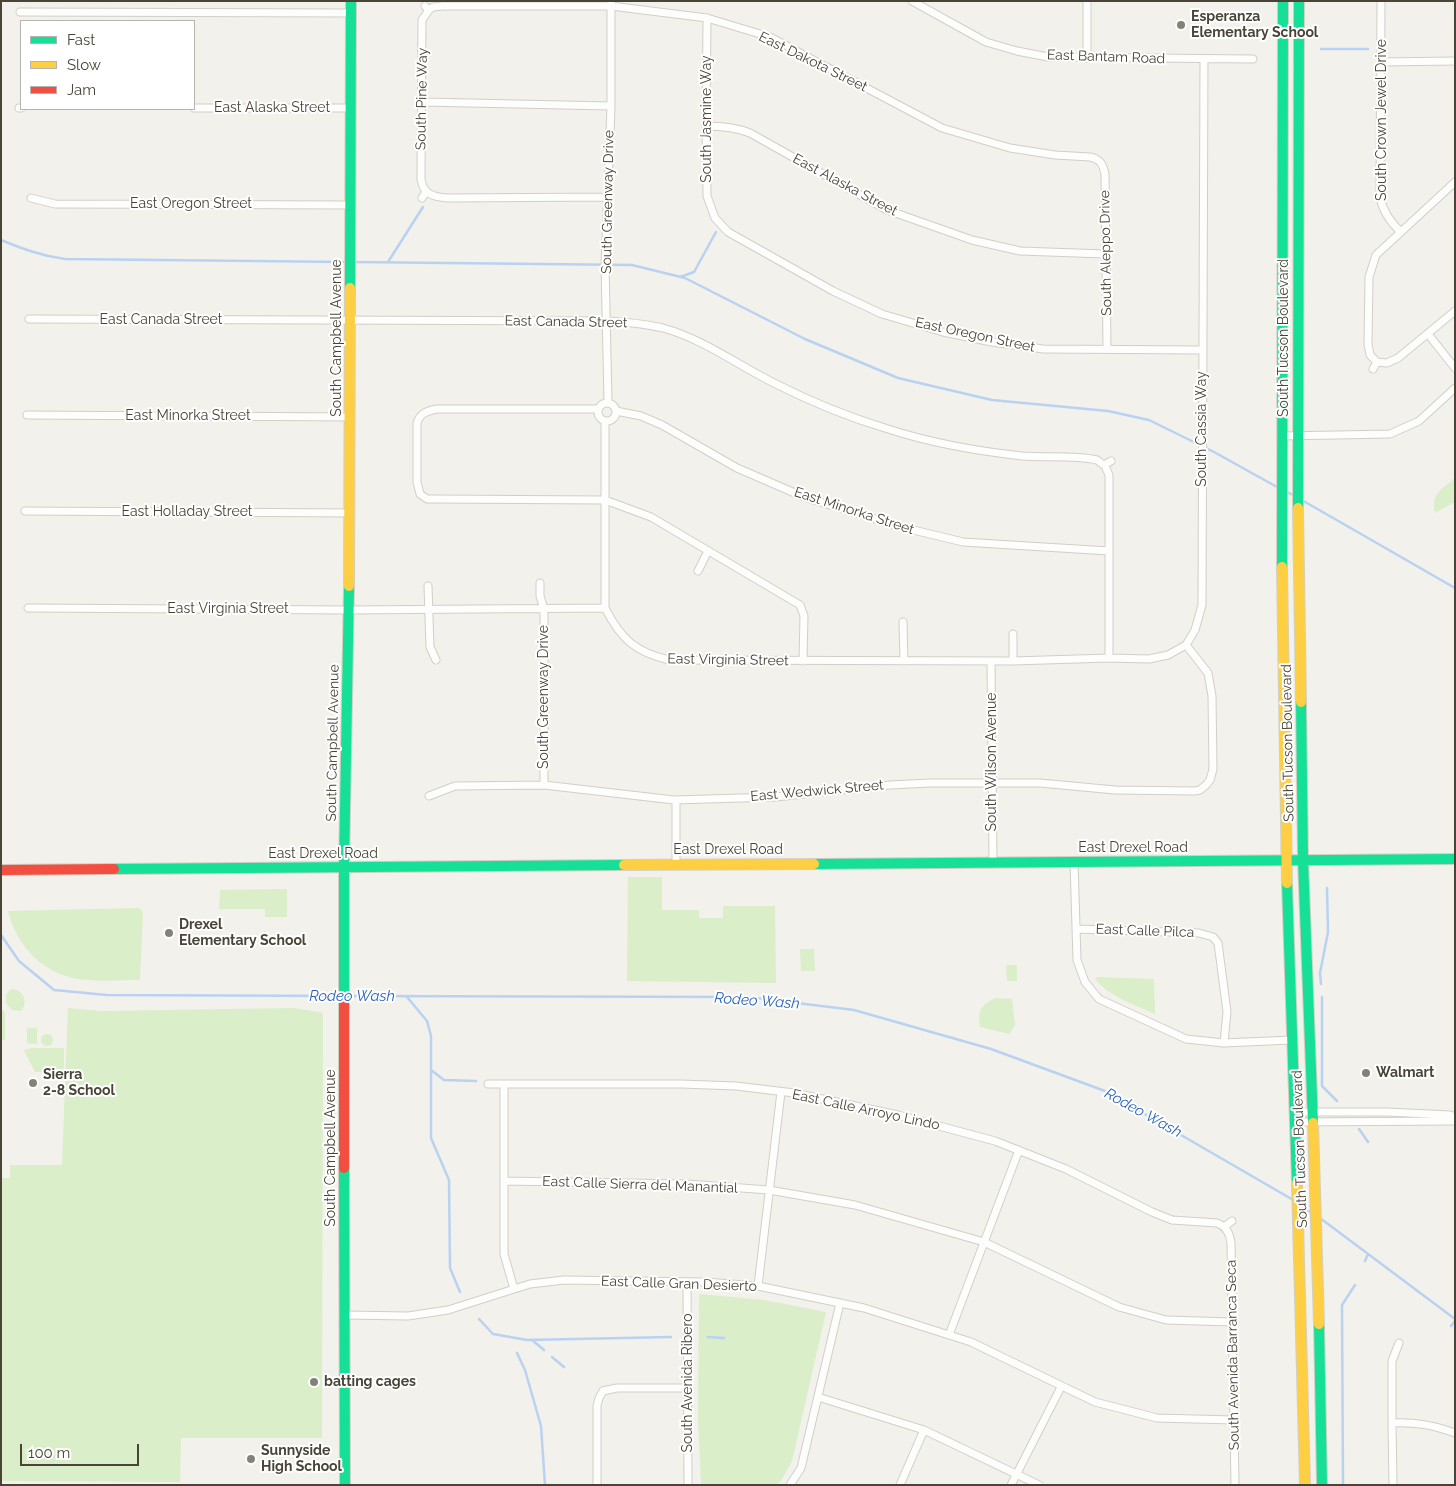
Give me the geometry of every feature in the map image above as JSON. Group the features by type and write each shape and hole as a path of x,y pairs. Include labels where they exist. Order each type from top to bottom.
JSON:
{"main road":[{"name":"South Campbell Avenue","path":"345,1485 344,868 350,513 351,1"},
{"name":"South Tucson Boulevard","path":"1283,1 1281,496 1286,861 1305,1485"},
{"name":"South Tucson Boulevard","path":"1299,1 1298,506 1303,860 1311,1111 1317,1224 1322,1485"},
{"name":"East Drexel Road","path":"1,870 1455,859"}],"street":[{"name":"East Bantam Road","path":"912,1 986,42 1048,57 1253,59"},
{"path":"1087,1 1087,58"},
{"name":"South Crown Jewel Drive","path":"1381,1 1380,197 1383,210 1392,224 1401,232"},
{"name":"East Dakota Street","path":"427,8 443,6 611,4 707,18 770,37 942,128 1010,148 1037,153 1101,159"},
{"name":"South Greenway Drive","path":"608,402 605,265 611,106 611,4"},
{"name":"South Pine Way","path":"427,8 422,20 421,179 425,194 447,198 607,197"},
{"path":"20,12 351,13"},
{"name":"South Jasmine Way","path":"707,18 707,196 716,218"},
{"name":"South Cassia Way","path":"1186,645 1197,624 1202,605 1204,59"},
{"path":"1382,62 1455,61"},
{"path":"422,102 611,106"},
{"name":"East Alaska Street","path":"195,108 351,108"},
{"name":"East Alaska Street","path":"706,126 726,126 750,133 887,210 972,240 1020,250 1105,254"},
{"name":"South Aleppo Drive","path":"1101,159 1106,174 1107,349"},
{"path":"1455,182 1376,255 1369,277 1368,344 1370,355 1375,365 1393,362 1455,311"},
{"name":"East Oregon Street","path":"31,198 55,204 351,205"},
{"name":"East Oregon Street","path":"716,218 728,232 748,245 833,291 882,314 943,332 992,342 1042,349 1202,350"},
{"name":"East Canada Street","path":"29,320 607,321 664,328 687,336 796,394 890,430 973,449 1030,456 1092,459 1107,464 1109,475 1109,551"},
{"path":"1428,334 1455,368"},
{"path":"1281,436 1390,434 1419,421 1455,388"},
{"path":"608,402 614,405 616,411 613,419 605,421 599,416 598,409 602,403 608,402"},
{"path":"598,409 437,409 425,412 419,417 417,423 417,482 420,494 427,499 434,500 605,500 651,517 801,604 804,616 804,661"},
{"name":"East Minorka Street","path":"616,411 641,416 662,425 737,468 804,497 901,528 963,542 1109,551"},
{"name":"East Minorka Street","path":"27,415 350,417"},
{"path":"605,421 605,608"},
{"name":"East Holladay Street","path":"25,511 350,513"},
{"path":"698,571 708,551"},
{"path":"1109,551 1109,658"},
{"path":"540,583 540,596 544,609"},
{"path":"428,586 430,647 436,660"},
{"name":"East Virginia Street","path":"28,608 428,610 605,608 621,633 637,649 653,657 669,660 1013,661 1109,658 1149,659 1168,655 1186,645"},
{"name":"South Greenway Drive","path":"544,609 544,786"},
{"path":"903,622 904,661"},
{"path":"1013,634 1013,661"},
{"name":"East Wedwick Street","path":"430,796 455,786 544,786 676,800 798,795 890,785 1040,783 1114,790 1196,791 1208,786 1212,775 1212,696 1208,673 1186,645"},
{"name":"South Wilson Avenue","path":"991,661 993,863"},
{"path":"676,800 676,864"},
{"path":"1074,862 1077,960 1085,982 1099,999 1186,1039 1224,1043 1291,1040"},
{"name":"East Calle Pilca","path":"1076,929 1216,935 1227,1012 1224,1043"},
{"name":"East Calle Arroyo Lindo","path":"488,1084 681,1084 736,1086 781,1092 898,1115 995,1141 1066,1169 1172,1220 1218,1223 1224,1226"},
{"path":"504,1084 504,1254 514,1289"},
{"path":"758,1286 781,1092"},
{"path":"1294,1112 1387,1112 1455,1117"},
{"path":"1295,1122 1455,1121"},
{"path":"949,1335 1019,1150"},
{"name":"East Calle Sierra del Manantial","path":"504,1181 687,1184 769,1190 855,1205 984,1242 1119,1307 1166,1320 1232,1322"},
{"path":"1224,1226 1232,1221"},
{"name":"South Avenida Barranca Seca","path":"1224,1226 1230,1236 1231,1243 1235,1485"},
{"name":"East Calle Gran Desierto","path":"345,1315 408,1316 448,1310 530,1284 564,1280 688,1282 758,1286 864,1308 971,1342 1095,1402 1157,1418 1234,1420"},
{"name":"South Avenida Ribero","path":"688,1282 688,1485"},
{"path":"790,1485 801,1468 840,1303"},
{"path":"1393,1485 1392,1361 1399,1343"},
{"path":"1011,1485 1061,1387"},
{"path":"598,1485 597,1406 601,1389 687,1388"},
{"path":"818,1397 924,1430 1039,1485"},
{"path":"1392,1423 1409,1422 1432,1425 1455,1433"},
{"path":"900,1485 924,1430"}],"green space":[{"path":"1455,478 1455,502 1435,513 1434,501 1438,492"},
{"path":"628,877 662,877 662,910 699,910 699,918 723,918 723,906 775,906 776,983 627,981"},
{"path":"287,889 287,917 265,917 265,909 219,909 220,890"},
{"path":"139,908 143,912 140,980 101,981 65,976 42,964 33,956 18,936 8,911"},
{"path":"800,949 814,949 815,971 801,971"},
{"path":"1006,965 1017,965 1017,981 1007,981"},
{"path":"1097,977 1154,979 1155,1014 1108,991 1095,979"},
{"path":"11,989 19,991 24,997 25,1000 21,1011 12,1010 6,1003 6,995"},
{"path":"996,998 1012,999 1015,1025 1009,1034 980,1027 979,1017 981,1009 986,1003"},
{"path":"68,1008 102,1011 295,1008 323,1013 322,1438 181,1438 180,1482 1,1481 1,1178 10,1178 10,1165 62,1165"},
{"path":"1,1009 5,1012 5,1040 1,1040"},
{"path":"27,1028 37,1028 37,1044 27,1043"},
{"path":"45,1034 49,1034 53,1040 49,1046 45,1046 41,1042 41,1038"},
{"path":"32,1048 64,1048 64,1072 35,1072 24,1050"},
{"path":"699,1294 764,1300 826,1312 792,1461 781,1481 776,1485 701,1485 698,1418"}],"waterway":[{"path":"1321,49 1368,49"},
{"path":"388,262 423,207"},
{"path":"680,277 694,272 716,232"},
{"path":"1,240 33,252 65,259 347,262"},
{"path":"353,262 632,265 685,278 805,339 898,378 992,400 1108,411 1149,420 1214,452 1277,487"},
{"path":"1285,491 1295,496"},
{"path":"1300,499 1455,588"},
{"path":"1321,984 1320,973 1328,932 1327,888"},
{"name":"Rodeo Wash","path":"1,935 19,961 54,990 107,995 341,996"},
{"name":"Rodeo Wash","path":"346,996 748,997 854,1010 991,1049 1105,1091 1295,1201"},
{"path":"407,997 427,1021 431,1036 431,1138 449,1180 450,1268 460,1292"},
{"path":"1322,997 1322,1086 1337,1101"},
{"path":"431,1070 444,1080 476,1081"},
{"path":"1359,1129 1368,1142"},
{"name":"Rodeo Wash","path":"1301,1206 1313,1214"},
{"name":"Rodeo Wash","path":"1320,1218 1455,1319"},
{"path":"1365,1261 1368,1254"},
{"path":"1343,1485 1342,1305 1355,1285"},
{"path":"479,1319 493,1334 527,1340 671,1337"},
{"path":"1451,1326 1455,1321"},
{"path":"708,1337 724,1338"},
{"path":"532,1340 544,1350"},
{"path":"517,1353 525,1370 541,1426 545,1485"},
{"path":"552,1357 564,1367"}],"traffic: fast":[{"path":"350,288 351,1"},
{"path":"1282,567 1283,1"},
{"path":"1298,508 1299,1"},
{"path":"344,1003 344,867 349,586"},
{"path":"1301,702 1303,860 1313,1123"},
{"path":"814,864 1455,859"},
{"path":"114,869 624,865"},
{"path":"1287,883 1297,1183"},
{"path":"344,1168 345,1485"},
{"path":"1319,1324 1322,1485"}],"traffic: slow":[{"path":"349,586 350,288"},
{"path":"1298,508 1301,702"},
{"path":"1282,567 1287,883"},
{"path":"624,865 814,864"},
{"path":"1313,1123 1319,1324"},
{"path":"1297,1183 1305,1485"}],"traffic: jam":[{"path":"1,870 114,869"},
{"path":"344,1003 344,1168"}],"place":[{"name":"Esperanza Elementary School","path":"1181,25"},
{"name":"Drexel Elementary School","path":"169,933"},
{"name":"Walmart","path":"1366,1073"},
{"name":"Sierra 2-8 School","path":"33,1083"},
{"name":"batting cages","path":"314,1382"},
{"name":"Sunnyside High School","path":"251,1459"}]}
